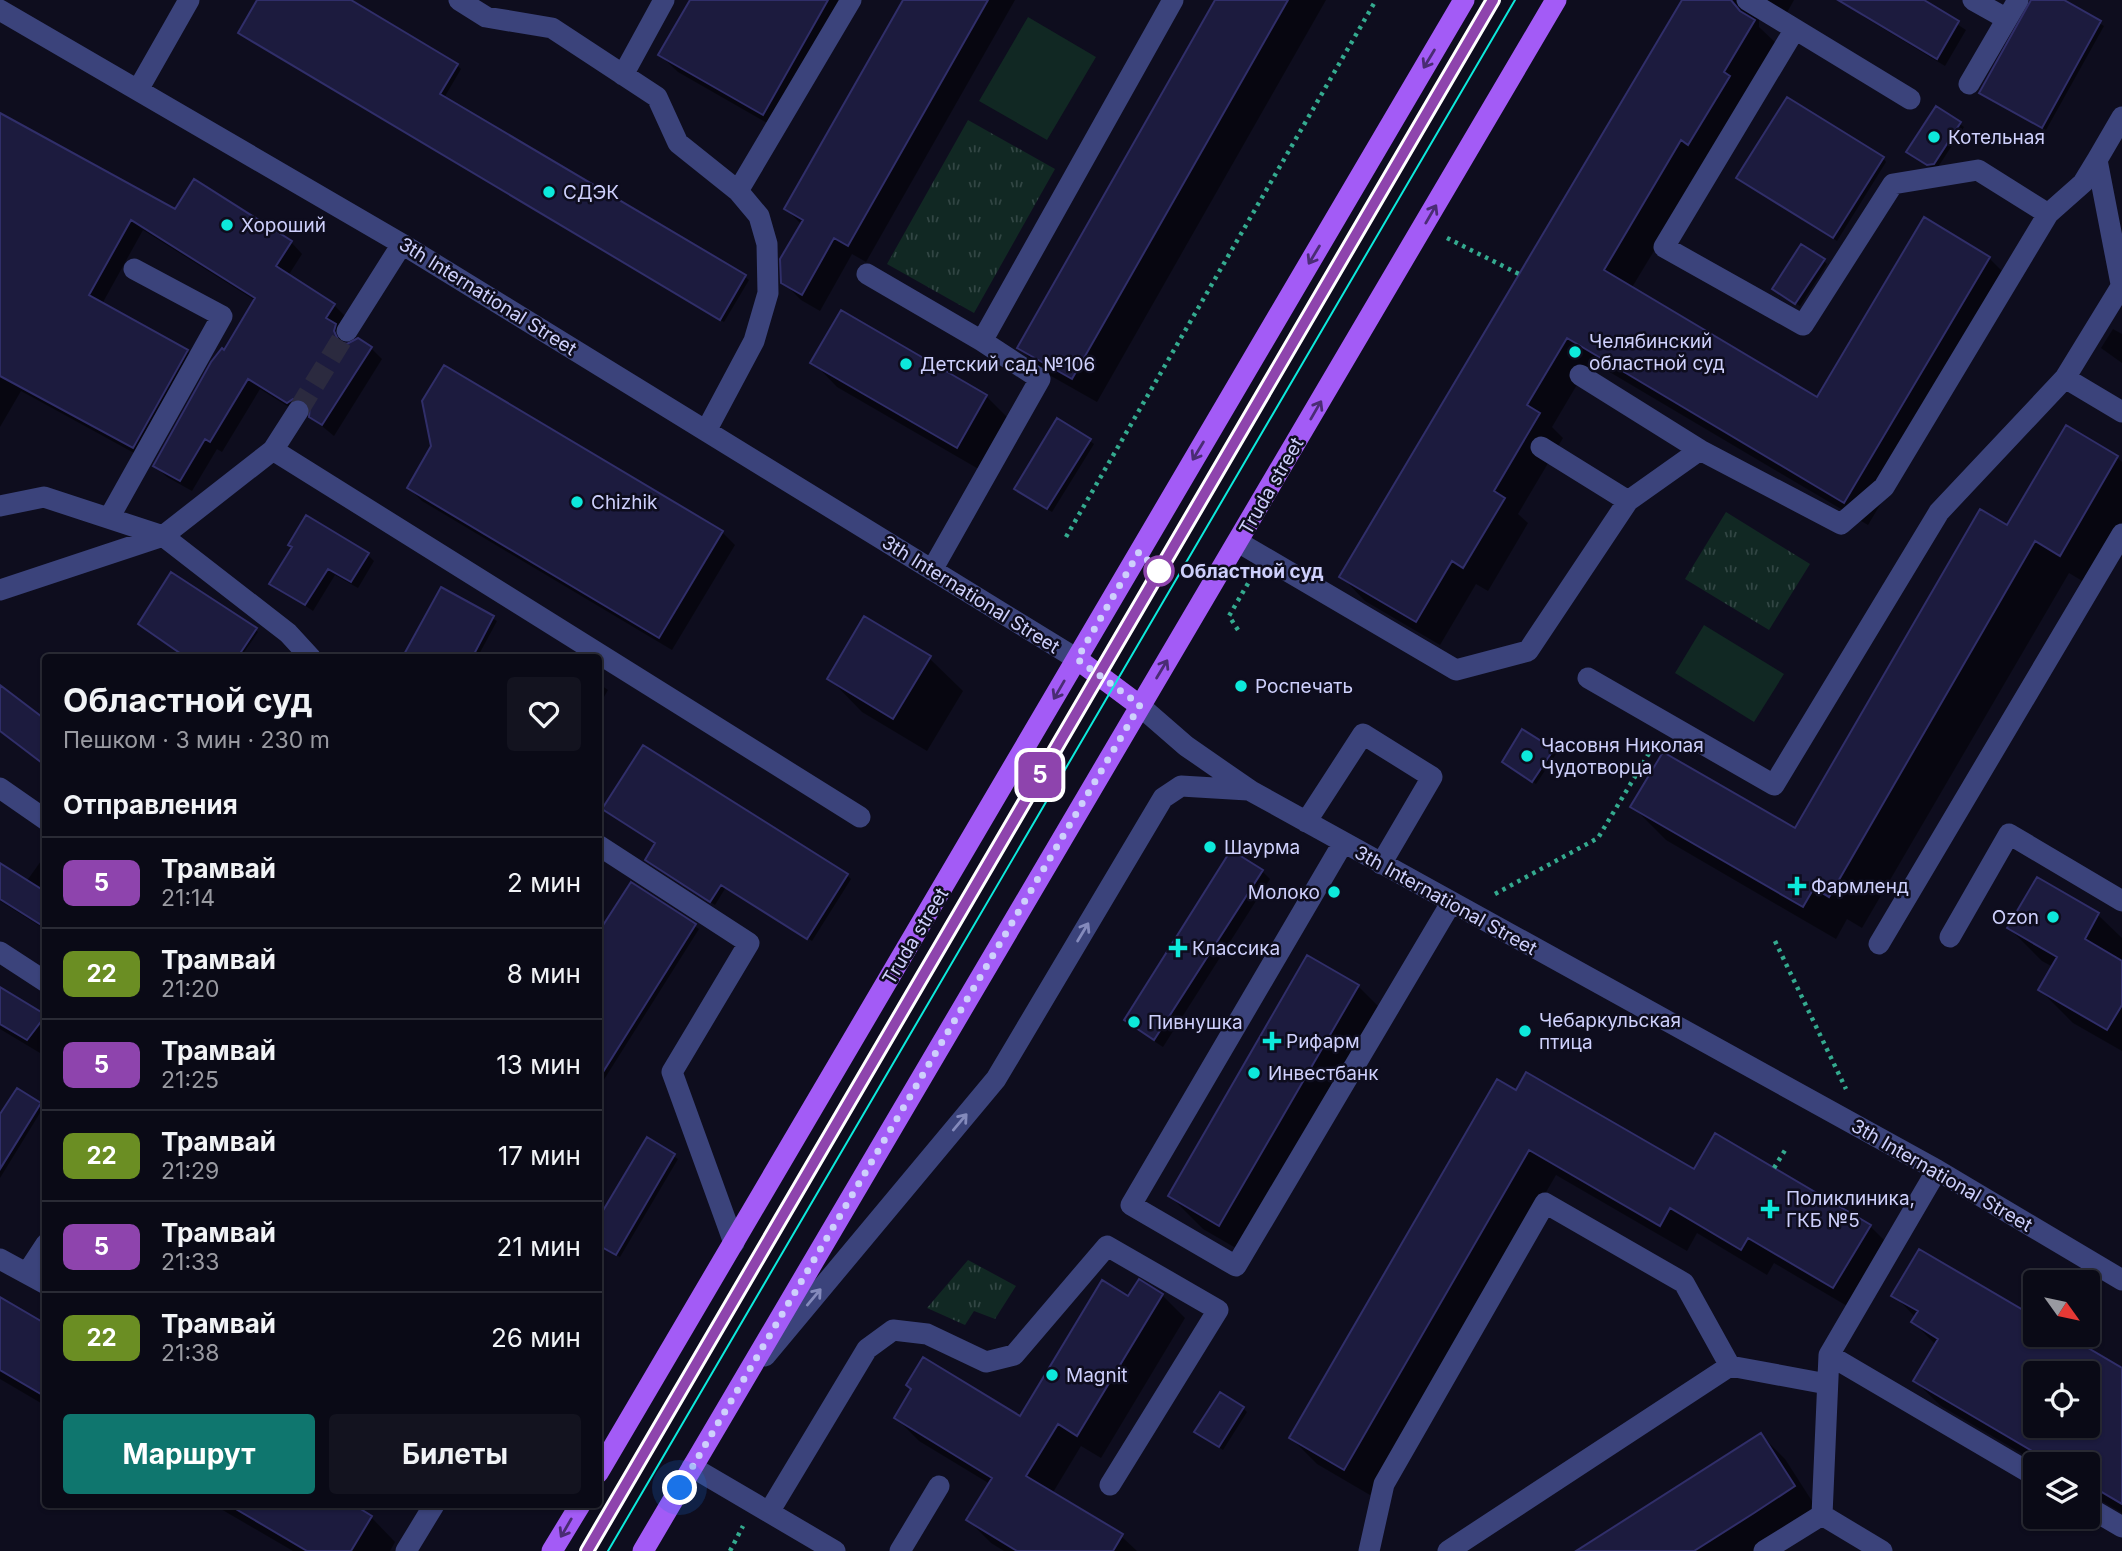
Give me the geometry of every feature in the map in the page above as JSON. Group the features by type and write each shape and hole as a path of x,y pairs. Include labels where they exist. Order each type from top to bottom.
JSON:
{"main road":[{"name":"Truda street","path":"602,1466 1464,0"},
{"name":"Truda street","path":"643,1551 1556,0"},
{"name":"3th International Street","path":"1077,659 1140,705"},
{"path":"552,1551 578,1508"}],"street":[{"path":"139,88 188,0"},
{"path":"458,0 486,17 552,28 657,97 678,143 738,191 759,216 767,244 768,293 754,341 706,431"},
{"path":"623,75 664,0"},
{"path":"738,191 851,0"},
{"path":"982,341 1173,0"},
{"path":"1747,0 1910,99"},
{"path":"1973,0 2007,19"},
{"path":"1969,84 2018,0"},
{"name":"3th International Street","path":"0,10 139,88 402,244 1077,659"},
{"path":"1795,29 1664,247 1803,325 1892,184 1978,170 2048,214"},
{"path":"1580,375 1700,450 1841,524 1884,486 2048,214 2083,183 2122,117"},
{"path":"1588,678 1774,785 1939,512 2065,378 2122,287 2097,160"},
{"path":"347,331 402,244"},
{"path":"109,519 222,316 134,269"},
{"path":"867,274 982,341 1040,379 932,570"},
{"path":"2065,378 2122,412"},
{"path":"0,590 163,536 274,450 298,411"},
{"path":"1541,447 1628,501"},
{"path":"274,450 600,654"},
{"path":"1238,542 1456,670 1528,651 1628,501 1700,450"},
{"path":"0,506 44,497 163,536 288,633 307,654"},
{"path":"1879,944 2122,534"},
{"path":"602,655 860,817"},
{"name":"3th International Street","path":"1140,705 1186,746 1251,791 1937,1170 2122,1280"},
{"path":"1306,822 1363,734 1432,777 1381,864"},
{"path":"739,1387 996,1079 1163,798 1181,786 1251,791"},
{"path":"0,788 42,817"},
{"path":"1950,937 2009,834 2122,901"},
{"path":"1343,843 1131,1205 1236,1266 1458,906"},
{"path":"602,848 749,943 672,1072 734,1243"},
{"path":"0,952 42,979"},
{"path":"1822,1516 1829,1354 1937,1170"},
{"path":"1369,1551 1384,1484 1545,1203 1684,1283 1730,1366"},
{"path":"769,1512 867,1349 893,1329 927,1334 986,1362 1014,1355 1107,1246 1218,1310 1110,1485"},
{"path":"0,1258 36,1278 42,1258"},
{"path":"1829,1354 2023,1469"},
{"path":"1448,1551 1730,1366 1827,1384"},
{"path":"692,1467 835,1551"},
{"path":"900,1551 939,1486"},
{"path":"406,1551 425,1508"},
{"path":"2100,1514 2122,1527"},
{"path":"1764,1551 1822,1516"},
{"path":"1822,1516 1882,1551"}],"path":[{"path":"1066,537 1376,0"},
{"path":"1447,238 1519,274"},
{"path":"1458,906 1598,838 1667,723"},
{"path":"1775,941 1866,1131"},
{"path":"1774,1168 1787,1147"}],"green space":[{"path":"1028,17 1096,57 1047,140 979,101"},
{"path":"968,120 1055,169 974,313 887,264"},
{"path":"1726,512 1810,564 1769,630 1685,579"},
{"path":"1704,625 1784,674 1754,722 1675,673"},
{"path":"968,1260 1016,1286 995,1319 974,1311 965,1325 927,1308"}],"building":[{"path":"257,0 351,0 458,64 440,94 746,275 720,320 238,33"},
{"path":"690,0 828,0 763,115 658,55"},
{"path":"903,0 988,0 848,246 834,238 802,295 781,283 780,259 803,220 784,209"},
{"path":"1215,0 1288,0 1072,379 1017,348"},
{"path":"1682,0 1731,0 1740,11 1755,20 1724,72 1730,76 1688,145 1681,140 1604,270 1817,397 1924,217 1990,257 1844,503 1567,338 1527,405 1540,413 1494,491 1505,498 1463,568 1452,561 1416,622 1339,577"},
{"path":"1838,0 1924,0 1959,21 1937,59"},
{"path":"2031,0 2064,0 2101,21 2042,128 1979,93"},
{"path":"1787,97 1884,157 1833,238 1736,178"},
{"name":"Котельная","path":"1936,106 1961,122 1934,164 1927,165 1906,152"},
{"path":"0,113 175,209 194,179 292,241 276,266 335,304 326,318 336,324 334,331 339,342 347,344 358,338 372,347 322,425 309,417 310,406 304,400 293,399 287,403 248,379 210,442 205,439 180,481 153,466 211,362 222,348 224,350 255,298 131,220 89,295 188,350 133,448 0,376"},
{"path":"1801,244 1825,259 1795,304 1772,289"},
{"path":"841,310 987,395 957,448 810,363"},
{"path":"444,365 723,531 659,638 407,488 431,446 422,401"},
{"path":"1057,418 1091,439 1047,509 1014,489"},
{"path":"2066,425 2118,456 2060,556 2035,541 1829,897 1814,888 1803,907 1630,807 1663,752 1795,828 1980,509 2007,525"},
{"path":"306,515 369,553 351,582 328,569 305,605 269,584 292,547 288,545"},
{"path":"171,572 257,628 240,654 181,654 138,624"},
{"path":"441,587 494,616 474,654 404,654"},
{"path":"864,616 931,656 893,719 827,679"},
{"path":"0,685 42,717 42,763 0,731"},
{"name":"Часовня Николая Чудотворца","path":"1522,729 1554,749 1532,782 1502,762"},
{"path":"643,745 848,874 807,939 721,885 710,902 645,860 655,843 602,809"},
{"path":"1231,850 1263,870 1154,1040 1124,1020"},
{"path":"0,863 42,889 42,925 0,899"},
{"path":"2037,877 2099,913 2085,939 2122,961 2122,1005 2107,1030 2038,990 2057,957 2007,928"},
{"path":"631,882 696,924 602,1074 602,927"},
{"path":"1307,955 1359,985 1219,1226 1168,1196"},
{"path":"0,987 42,1013 42,1020 27,1040 0,1024"},
{"path":"1526,1072 1694,1169 1715,1133 1871,1225 1833,1288 1748,1238 1741,1250 1670,1208 1660,1226 1529,1150 1344,1470 1289,1438 1497,1079 1516,1090"},
{"path":"17,1088 41,1103 0,1169 0,1114"},
{"path":"647,1137 675,1154 616,1255 602,1247 602,1212"},
{"path":"1919,1249 2023,1310 2023,1348 2088,1348 2122,1368 2122,1504 2100,1491 2100,1452 2034,1452 1913,1381 1938,1339 1911,1322 1918,1311 1891,1296"},
{"path":"1139,1279 1163,1294 1077,1436 1058,1424 1026,1476 1123,1534 1113,1551 1017,1551 966,1520 992,1478 894,1418 911,1389 906,1385 923,1357 1020,1416 1102,1280 1128,1296"},
{"path":"0,1297 42,1322 42,1395 0,1370"},
{"path":"1220,1392 1244,1407 1219,1447 1194,1432"},
{"path":"1761,1433 1795,1486 1754,1513 1694,1551 1576,1551"},
{"path":"234,1508 359,1508 372,1516 351,1551 307,1551"}],"tunnel":[{"path":"298,411 347,331"}],"tram line":[{"path":"587,1551 1493,0"},
{"name":"5","path":"587,1551 1493,0"},
{"path":"608,1551 1515,0"}],"place":[{"name":"Котельная","path":"1934,137"},
{"name":"СДЭК","path":"549,192"},
{"name":"Хороший","path":"227,225"},
{"name":"Челябинский областной суд","path":"1575,352"},
{"name":"Детский сад №106","path":"906,364"},
{"name":"Chizhik","path":"577,502"},
{"name":"Областной суд","path":"1159,571"},
{"name":"Роспечать","path":"1241,686"},
{"name":"Часовня Николая Чудотворца","path":"1527,756"},
{"name":"Шаурма","path":"1210,847"},
{"name":"Фармленд","path":"1797,886"},
{"name":"Молоко","path":"1334,892"},
{"name":"Ozon","path":"2053,917"},
{"name":"Классика","path":"1178,948"},
{"name":"Пивнушка","path":"1134,1022"},
{"name":"Чебаркульская птица","path":"1525,1031"},
{"name":"Рифарм","path":"1272,1041"},
{"name":"Инвестбанк","path":"1254,1073"},
{"name":"Поликлиника, ГКБ №5","path":"1770,1209"},
{"name":"Magnit","path":"1052,1375"}],"route":[{"path":"680,1488 1140,705 1077,659 1139,552 1159,571"}]}
